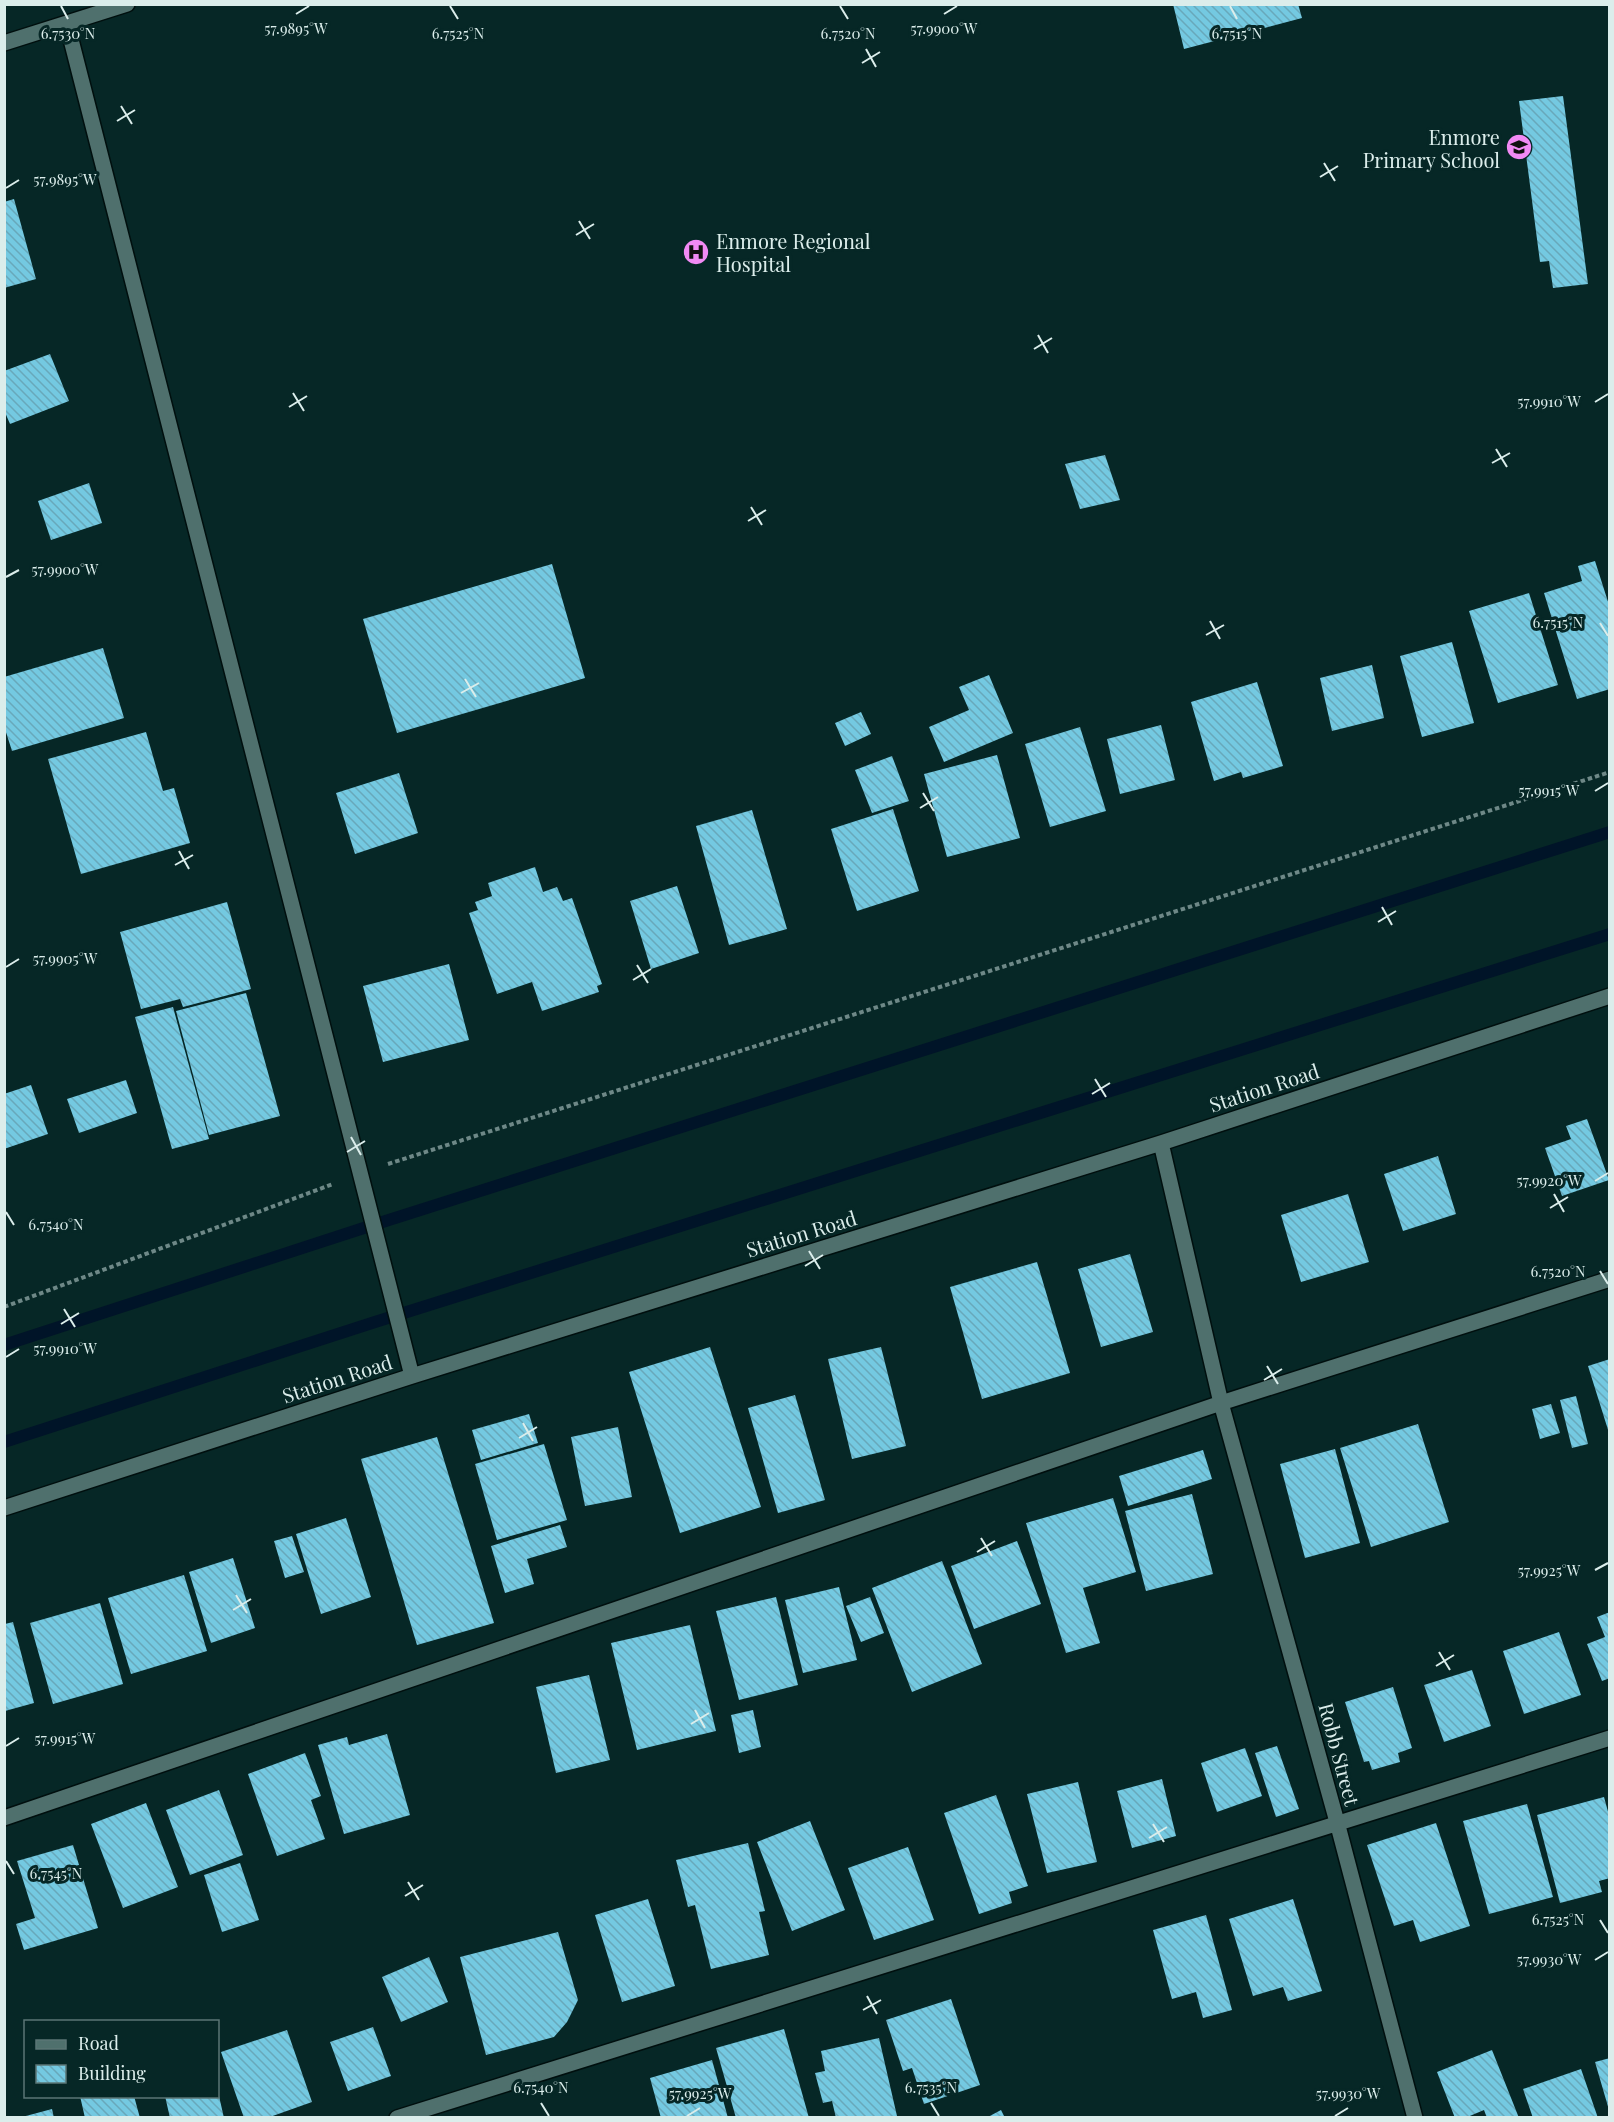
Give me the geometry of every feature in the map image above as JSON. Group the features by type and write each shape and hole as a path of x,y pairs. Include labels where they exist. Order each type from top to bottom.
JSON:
{"street":[{"path":"4,44 127,4"},
{"path":"66,24 412,1376"},
{"name":"Station Road","path":"4,1508 412,1376 1161,1143 1610,996"},
{"name":"Robb Street","path":"1161,1143 1221,1403 1337,1822 1415,2118"},
{"path":"4,1818 1221,1403 1610,1279"},
{"path":"397,2118 1610,1738"}],"path":[{"path":"4,1307 360,1173 1610,772"}],"building":[{"path":"1173,4 1298,4 1302,18 1184,49"},
{"path":"1563,96 1588,284 1553,288 1549,261 1540,262 1519,101"},
{"path":"14,199 36,279 4,288 4,202"},
{"path":"50,354 69,401 10,424 4,410 4,371"},
{"path":"1105,455 1120,500 1080,509 1065,464"},
{"path":"89,483 102,523 51,540 38,501"},
{"path":"1595,561 1610,608 1610,689 1577,699 1544,593 1582,581 1578,566"},
{"path":"552,564 585,678 397,733 363,619"},
{"path":"1529,593 1558,685 1498,703 1469,611"},
{"path":"1452,642 1474,723 1422,737 1400,656"},
{"path":"103,648 124,718 12,751 4,726 4,677"},
{"path":"1372,665 1384,718 1332,731 1320,678"},
{"path":"989,675 1013,733 944,762 929,727 969,710 959,687"},
{"path":"1257,682 1283,766 1243,778 1241,772 1214,781 1191,702"},
{"path":"861,712 871,734 845,746 835,723"},
{"path":"1161,725 1175,780 1120,794 1107,739"},
{"path":"1080,727 1106,811 1050,827 1025,744"},
{"path":"146,732 163,791 174,788 190,843 81,874 48,759"},
{"path":"997,755 1020,838 947,857 924,774"},
{"path":"892,756 909,801 872,813 855,770"},
{"path":"399,773 418,833 355,854 336,793"},
{"path":"893,809 919,891 857,911 831,829"},
{"path":"752,810 787,929 729,945 696,826"},
{"path":"535,867 543,892 557,887 563,901 572,898 602,984 597,986 599,992 542,1011 532,982 497,994 469,913 478,910 475,902 492,896 488,883"},
{"path":"677,886 699,953 651,969 630,901"},
{"path":"227,902 251,989 183,1007 180,999 141,1009 120,932"},
{"path":"449,964 469,1040 383,1062 363,986"},
{"path":"246,993 280,1116 209,1135 176,1011"},
{"path":"173,1007 209,1139 172,1149 135,1017"},
{"path":"126,1080 137,1113 79,1133 67,1099"},
{"path":"31,1085 48,1134 4,1149 4,1094"},
{"path":"1587,1119 1609,1180 1562,1196 1545,1148 1571,1139 1566,1126"},
{"path":"1438,1156 1456,1214 1403,1231 1384,1174"},
{"path":"1348,1194 1369,1262 1301,1282 1281,1215"},
{"path":"1130,1254 1153,1332 1101,1347 1078,1269"},
{"path":"1037,1262 1070,1373 982,1399 950,1287"},
{"path":"710,1347 761,1507 680,1533 629,1372"},
{"path":"881,1347 906,1446 852,1459 828,1359"},
{"path":"1610,1359 1610,1432 1609,1433 1588,1366"},
{"path":"795,1395 825,1500 778,1513 748,1408"},
{"path":"1576,1396 1588,1444 1572,1448 1560,1400"},
{"path":"1551,1404 1560,1433 1540,1439 1532,1409"},
{"path":"529,1414 538,1443 481,1460 472,1430"},
{"path":"1418,1424 1449,1522 1371,1547 1340,1448"},
{"path":"618,1427 632,1497 585,1506 571,1437"},
{"path":"437,1437 494,1623 417,1645 361,1459"},
{"path":"544,1444 567,1520 497,1540 475,1464"},
{"path":"1335,1449 1360,1543 1305,1558 1280,1464"},
{"path":"1203,1450 1212,1479 1128,1506 1119,1476"},
{"path":"1192,1494 1213,1574 1146,1591 1125,1511"},
{"path":"1113,1498 1136,1572 1083,1588 1100,1643 1066,1653 1026,1523"},
{"path":"346,1518 371,1597 321,1614 296,1534"},
{"path":"560,1525 567,1547 527,1559 534,1584 505,1593 491,1546"},
{"path":"292,1536 304,1572 285,1578 274,1541"},
{"path":"1017,1541 1041,1604 974,1629 951,1566"},
{"path":"233,1558 255,1628 211,1643 189,1572"},
{"path":"942,1561 982,1664 912,1692 872,1588"},
{"path":"184,1575 207,1651 131,1674 108,1598"},
{"path":"839,1587 857,1660 803,1673 785,1600"},
{"path":"776,1597 798,1685 739,1700 716,1611"},
{"path":"870,1597 884,1633 861,1642 846,1606"},
{"path":"100,1603 123,1684 53,1704 30,1623"},
{"path":"1610,1612 1610,1678 1602,1681 1587,1644 1605,1637 1597,1617"},
{"path":"13,1622 34,1703 5,1711 5,1624"},
{"path":"690,1625 716,1731 637,1750 611,1643"},
{"path":"1559,1632 1581,1695 1524,1714 1503,1651"},
{"path":"1472,1670 1491,1726 1444,1742 1424,1685"},
{"path":"589,1675 610,1760 556,1773 536,1687"},
{"path":"1393,1687 1412,1748 1398,1753 1400,1762 1372,1770 1369,1761 1364,1762 1345,1702"},
{"path":"753,1710 761,1747 739,1753 731,1715"},
{"path":"387,1734 410,1815 344,1834 318,1745 347,1737 349,1745"},
{"path":"1277,1746 1299,1809 1276,1817 1255,1753"},
{"path":"1245,1748 1262,1796 1217,1812 1201,1763"},
{"path":"305,1753 321,1796 311,1800 325,1839 277,1856 248,1774"},
{"path":"1162,1779 1176,1836 1132,1848 1117,1791"},
{"path":"1078,1782 1097,1862 1047,1873 1027,1794"},
{"path":"219,1790 243,1855 190,1875 166,1810"},
{"path":"996,1795 1028,1886 1009,1892 1012,1903 979,1914 944,1813"},
{"path":"1604,1797 1610,1819 1610,1878 1599,1881 1602,1892 1560,1903 1537,1815"},
{"path":"146,1803 178,1887 123,1908 91,1824"},
{"path":"1527,1804 1553,1897 1489,1914 1463,1821"},
{"path":"810,1821 845,1910 792,1931 757,1842"},
{"path":"1436,1823 1470,1926 1420,1942 1413,1920 1394,1926 1367,1845"},
{"path":"748,1843 765,1911 759,1912 769,1955 711,1969 695,1905 688,1907 676,1860"},
{"path":"73,1845 98,1928 24,1950 16,1924 35,1918 17,1861"},
{"path":"908,1847 934,1920 874,1940 848,1868"},
{"path":"240,1863 259,1920 222,1932 204,1875"},
{"path":"648,1899 675,1986 622,2002 595,1915"},
{"path":"1293,1899 1322,1991 1288,2001 1283,1987 1253,1996 1229,1919"},
{"path":"1206,1915 1232,2010 1203,2018 1196,1992 1172,1999 1153,1930"},
{"path":"558,1932 578,2000 567,2022 554,2037 486,2055 460,1957"},
{"path":"429,1957 448,2002 401,2022 382,1977"},
{"path":"951,1999 980,2085 924,2104 912,2068 903,2071 886,2020"},
{"path":"373,2027 391,2076 348,2091 330,2042"},
{"path":"784,2029 809,2118 736,2118 716,2048"},
{"path":"287,2030 312,2102 267,2118 244,2118 221,2052"},
{"path":"879,2038 897,2116 836,2118 832,2101 823,2103 815,2073 825,2071 821,2051"},
{"path":"1492,2050 1519,2118 1487,2118 1484,2110 1465,2118 1455,2118 1437,2072"},
{"path":"1610,2058 1610,2110 1609,2110 1595,2062"},
{"path":"712,2060 728,2118 661,2118 650,2078"},
{"path":"1581,2069 1598,2118 1533,2118 1523,2089"},
{"path":"219,2096 224,2118 170,2118 165,2098 219,2098"},
{"path":"80,2098 135,2098 140,2118 85,2118"},
{"path":"52,2109 54,2118 22,2118 22,2117"},
{"path":"1001,2110 1005,2118 986,2118"}],"waterway":[{"path":"4,1345 373,1225 1610,832"},
{"path":"4,1442 375,1322 1610,934"}],"place":[{"name":"Enmore Primary School","path":"1519,147"},
{"name":"Enmore Regional Hospital","path":"696,252"}]}
